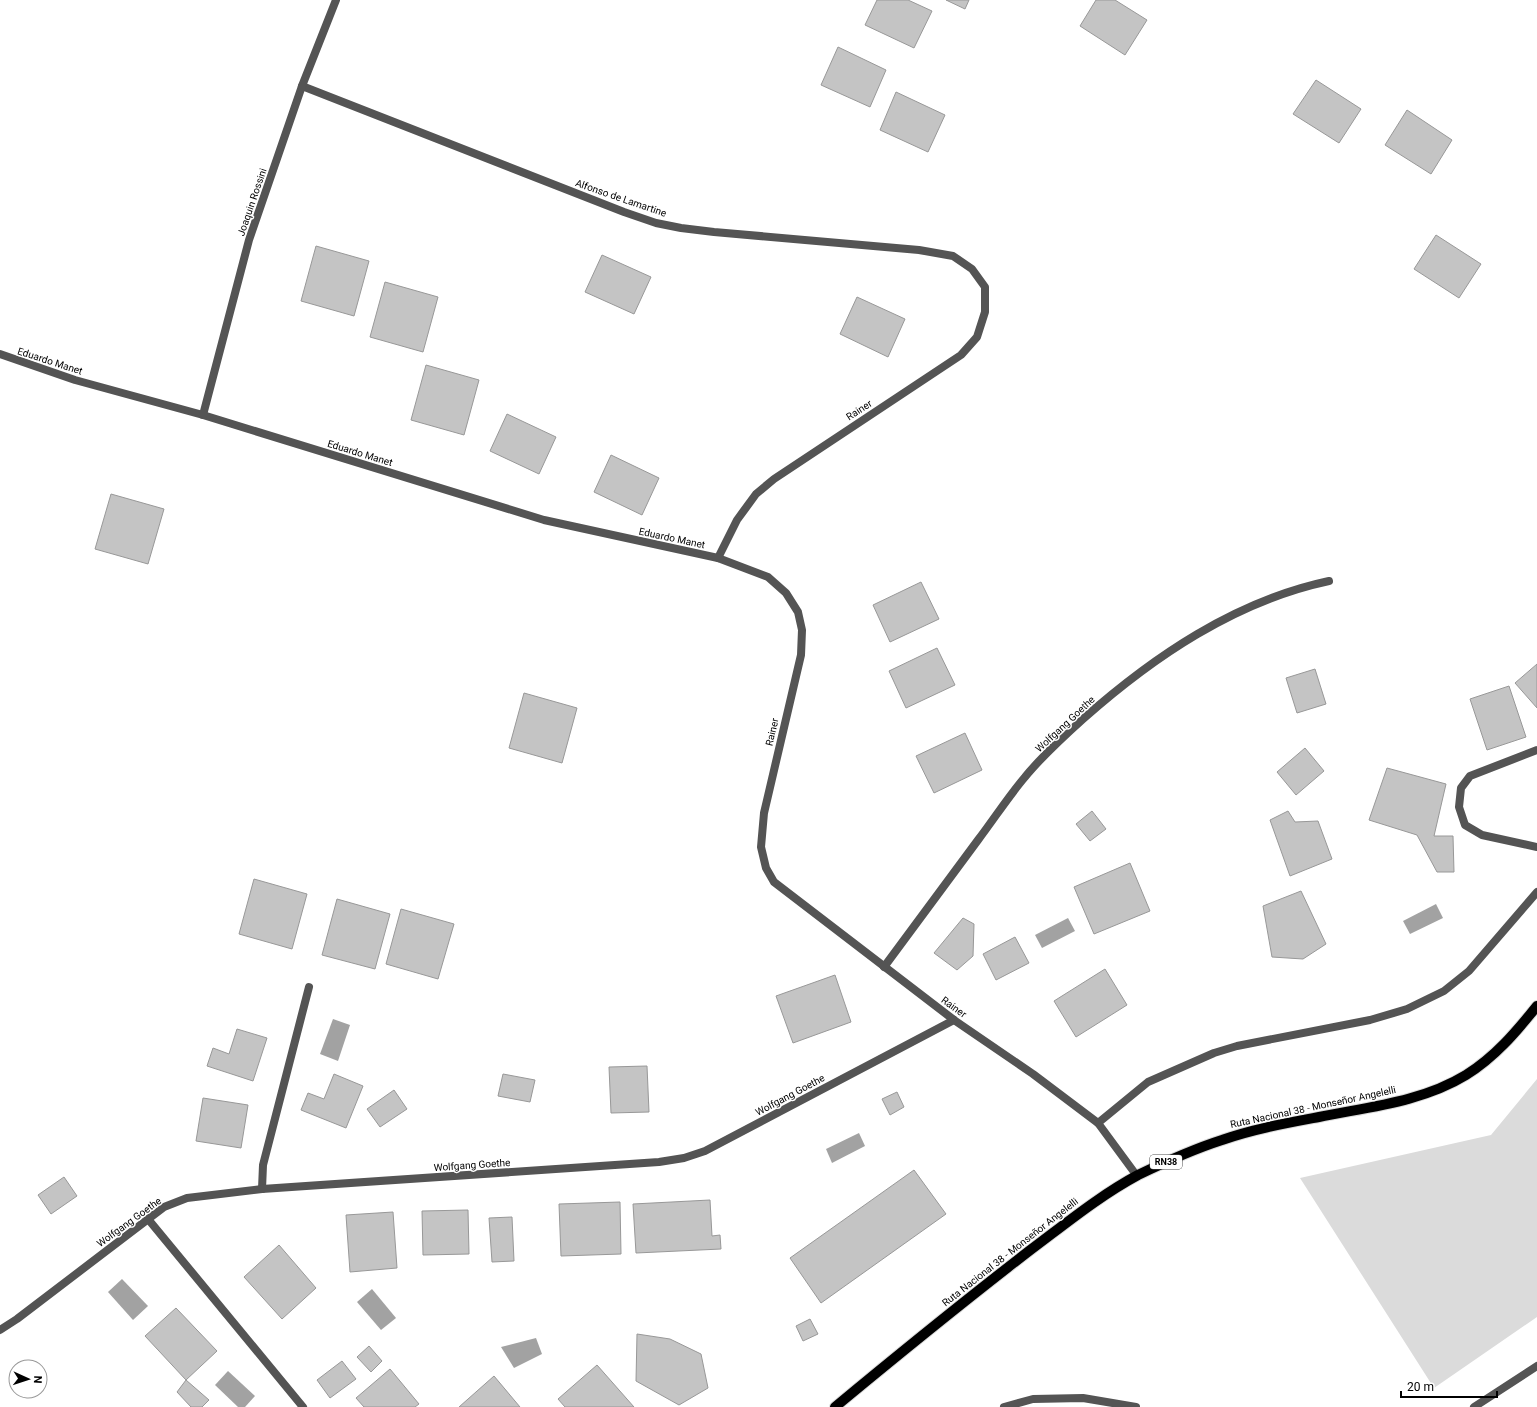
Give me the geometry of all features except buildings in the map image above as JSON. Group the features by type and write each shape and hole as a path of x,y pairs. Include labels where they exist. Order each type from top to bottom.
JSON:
{"main road":[{"name":"Ruta Nacional 38 - Monseñor Angelelli","path":"834,1407 992,1280 1085,1209 1137,1176 1183,1155 1222,1140 1321,1116 1365,1109 1409,1098 1442,1087 1466,1075 1489,1059 1512,1038 1537,1006"}],"street":[{"name":"Joaquin Rossini","path":"203,415 249,240 302,86 336,0"},
{"name":"Alfonso de Lamartine","path":"302,86 624,212 656,223 714,232 919,250 953,256 972,269 985,287"},
{"name":"Rainer","path":"985,287 985,312 977,337 961,355 774,478 756,494 737,520 718,558 768,577 786,593 798,612 802,630 800,655 764,813 761,847 766,868 774,882 954,1020 1033,1074 1098,1123 1137,1176"},
{"name":"Eduardo Manet","path":"0,354 75,380 203,415 544,520 718,558"},
{"name":"Wolfgang Goethe","path":"884,967 1025,776 1068,733 1114,692 1174,649 1230,616 1266,600 1310,585 1329,581"},
{"path":"1537,750 1470,776 1461,788 1459,807 1465,825 1482,835 1537,847"},
{"path":"1098,1123 1148,1082 1214,1052 1377,1018 1407,1009 1444,991 1469,971 1537,892"},
{"path":"262,1189 263,1166 309,987"},
{"name":"Wolfgang Goethe","path":"0,1330 17,1319 164,1207 187,1198 262,1189 651,1162 684,1158 705,1151 954,1020"},
{"path":"148,1219 303,1407"},
{"path":"1474,1407 1537,1366"},
{"path":"1004,1407 1033,1399 1083,1398 1136,1407"}],"shaded area":[{"path":"1436,904 1443,918 1410,934 1403,921"},
{"path":"1068,918 1075,931 1042,948 1035,935"},
{"path":"333,1019 350,1025 338,1061 320,1054"},
{"path":"1537,1079 1537,1317 1434,1388 1300,1178 1491,1135"},
{"path":"859,1133 865,1146 832,1163 826,1149"},
{"path":"122,1279 148,1306 133,1320 108,1292"},
{"path":"372,1289 396,1318 381,1330 357,1302"},
{"path":"536,1338 542,1354 514,1368 501,1347"},
{"path":"228,1371 255,1396 245,1407 238,1407 215,1385"}]}
